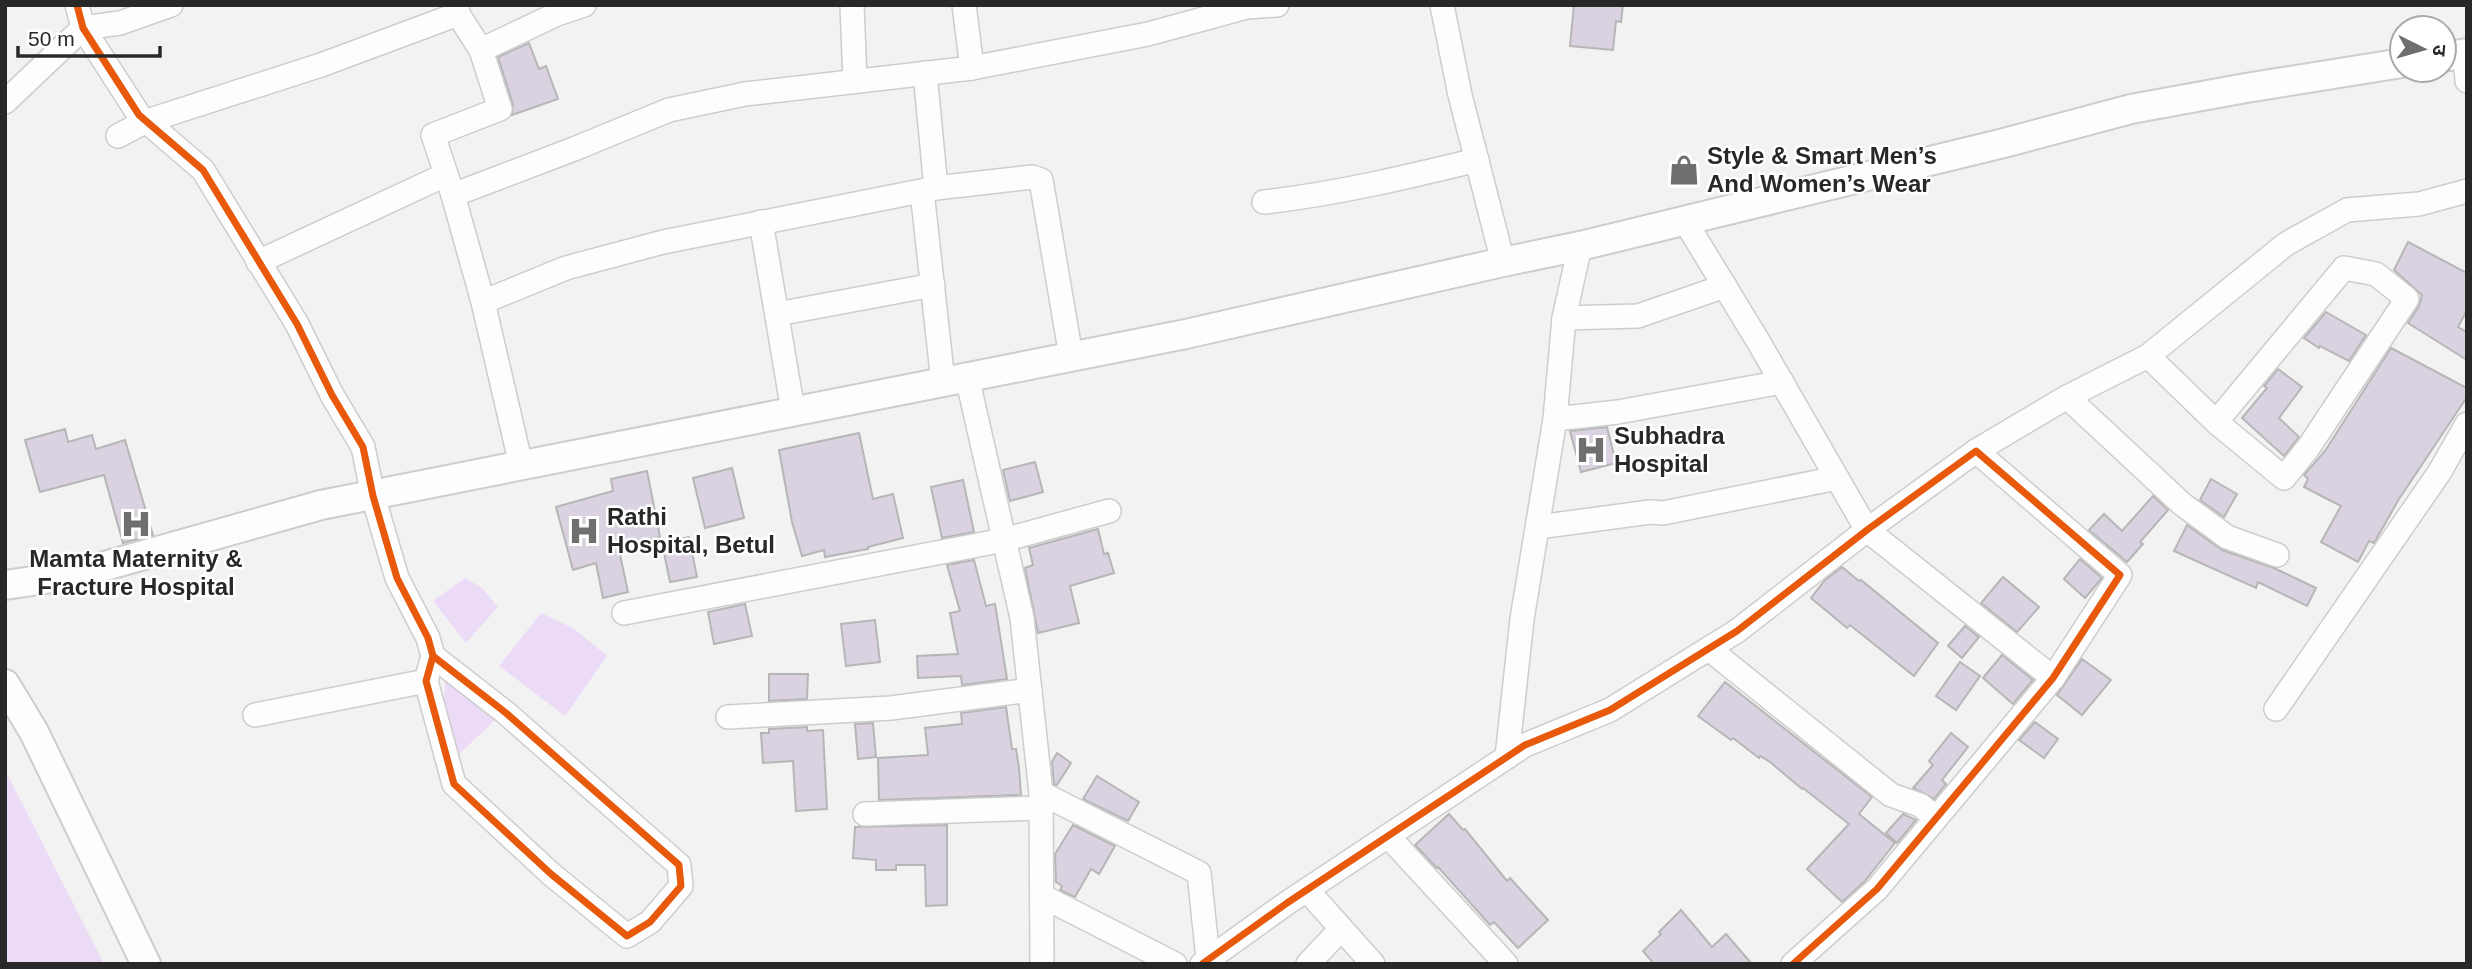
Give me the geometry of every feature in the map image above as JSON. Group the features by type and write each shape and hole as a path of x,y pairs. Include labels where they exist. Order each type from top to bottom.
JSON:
{"main road":[{"path":"5,585 73,575 321,505 1186,334 1580,246 2004,143 2131,109 2388,66"},
{"path":"5,684 33,732 146,964"}],"street":[{"path":"77,5 83,28 144,122 203,170 296,324 332,395 363,447 373,496 397,578 428,638 433,656 426,681 454,783 551,874 627,936 650,922 681,887 679,866 506,713 433,656"},
{"path":"5,102 83,28 120,23 171,5"},
{"path":"481,50 557,10 584,5"},
{"path":"852,5 855,81"},
{"path":"964,5 972,68"},
{"path":"258,262 449,185 574,149 669,110 745,94 972,68 1148,34 1247,7 1277,5"},
{"path":"1441,5 1460,95 1503,262"},
{"path":"118,136 144,122 321,65 457,9 481,50 500,109 433,135 482,302 521,465"},
{"path":"925,73 933,285 955,379 1004,540 1022,618 1041,801 1042,964"},
{"path":"1264,202 1294,199 1477,160"},
{"path":"482,302 566,268 663,242 929,189 1032,177 1041,180 1071,356"},
{"path":"1205,961 1525,745 1610,710 1737,631 1867,530 1976,451 2067,397 2148,356 2286,244 2347,210 2419,204 2467,191"},
{"path":"1685,221 1867,530 2053,678"},
{"path":"761,222 793,411"},
{"path":"1507,757 1522,618 1555,419 1564,317 1580,246"},
{"path":"2148,356 2216,422 2284,478 2308,448 2407,299 2376,274 2344,268 2216,422"},
{"path":"777,314 933,285"},
{"path":"1564,317 1638,316 1725,286"},
{"path":"1555,419 1618,412 1782,382"},
{"path":"2067,397 2182,504 2227,537 2277,555"},
{"path":"2276,709 2439,473 2467,424"},
{"path":"1793,964 1877,889 2053,678 2120,575 1976,451"},
{"path":"1538,527 1650,512 1663,513 1837,478"},
{"path":"624,613 1004,540 1109,511"},
{"path":"1709,649 1891,795 1920,805 1936,818"},
{"path":"255,715 426,681"},
{"path":"727,717 891,708 1030,690"},
{"path":"864,814 1041,801 1199,873 1205,961"},
{"path":"1388,836 1506,964"},
{"path":"1307,890 1373,964"},
{"path":"1042,896 1175,964"},
{"path":"1308,964 1342,929"}],"shaded area":[{"path":"465,578 482,588 498,607 466,643 433,601"},
{"path":"541,613 573,628 607,656 565,716 499,666"},
{"path":"445,674 496,719 456,757 444,716"},
{"path":"5,770 104,964 5,964"}],"building":[{"path":"1574,5 1623,5 1621,22 1616,21 1613,50 1570,46"},
{"path":"529,43 539,69 546,66 558,99 512,115 513,105 498,57"},
{"path":"2408,242 2467,273 2467,310 2458,327 2467,332 2467,360 2408,323 2419,306 2422,295 2394,270"},
{"path":"2326,312 2366,335 2349,361 2304,338"},
{"path":"2391,348 2467,388 2467,397 2399,499 2374,543 2369,541 2358,562 2321,542 2341,506 2304,487 2308,479 2304,475 2325,451"},
{"path":"2278,369 2302,387 2279,418 2299,437 2284,456 2242,418 2267,388 2264,386"},
{"path":"1607,427 1616,463 1581,472 1570,431"},
{"path":"65,429 68,442 92,435 96,449 125,440 153,535 123,543 104,475 40,492 25,440"},
{"path":"859,433 873,499 893,494 903,538 868,549 825,557 824,550 802,556 792,522 779,450"},
{"path":"1035,462 1043,492 1010,501 1003,470"},
{"path":"732,468 744,518 705,528 693,478"},
{"path":"647,471 660,537 618,545 628,592 603,598 596,563 573,570 556,507 613,491 611,479"},
{"path":"2211,479 2237,494 2224,517 2200,500"},
{"path":"963,480 974,532 942,538 931,487"},
{"path":"2153,496 2168,510 2140,542 2143,544 2127,562 2089,530 2104,514 2122,531"},
{"path":"2187,525 2222,550 2274,568 2316,588 2307,606 2258,582 2256,588 2174,551"},
{"path":"1098,529 1104,554 1108,553 1114,573 1070,586 1079,623 1038,633 1025,568 1033,565 1029,548"},
{"path":"689,537 697,577 670,582 662,543"},
{"path":"2080,559 2102,578 2085,598 2064,579"},
{"path":"974,560 986,606 995,604 1007,679 962,685 961,676 918,678 917,656 958,654 950,613 960,611 947,565"},
{"path":"1842,567 1938,643 1914,676 1850,625 1847,628 1811,598 1825,580"},
{"path":"2003,577 2039,607 2017,632 1981,603"},
{"path":"745,604 752,636 714,644 708,612"},
{"path":"875,620 880,662 846,666 841,624"},
{"path":"1965,626 1979,637 1962,658 1948,646"},
{"path":"2002,655 2033,680 2013,704 1983,678"},
{"path":"2082,659 2111,680 2082,715 2057,695"},
{"path":"1960,662 1980,676 1956,710 1936,696"},
{"path":"769,674 808,674 807,699 769,701"},
{"path":"1725,682 1872,797 1859,814 1895,843 1864,882 1842,902 1807,869 1849,824 1770,762 1760,756 1759,758 1698,716"},
{"path":"1006,707 1012,749 1016,749 1021,795 879,800 878,758 928,755 925,728 962,724 961,713"},
{"path":"2035,722 2058,739 2044,758 2019,740"},
{"path":"873,723 876,757 858,759 855,724"},
{"path":"807,727 807,731 823,730 827,809 796,811 793,761 763,763 761,733 769,733 769,729"},
{"path":"1951,733 1968,747 1942,780 1946,784 1934,799 1913,788 1933,765 1929,761"},
{"path":"1057,753 1071,763 1057,785 1054,784 1052,762"},
{"path":"1097,776 1139,802 1128,821 1083,799"},
{"path":"1449,814 1465,829 1507,881 1510,878 1548,920 1518,948 1494,922 1490,925 1415,845"},
{"path":"1903,814 1916,820 1897,843 1886,833"},
{"path":"947,825 947,905 926,906 925,865 896,865 896,870 876,870 876,860 853,858 855,827"},
{"path":"1073,825 1115,846 1099,874 1091,869 1075,897 1060,890 1062,886 1056,882 1055,854"},
{"path":"1681,910 1712,947 1726,934 1752,964 1654,964 1643,951"}],"cycle path":[{"path":"77,5 83,28 139,115 203,170 297,324 332,395 363,447 373,496 397,578 428,638 433,656 426,681 454,784 551,874 627,936 650,922 681,886 679,865 506,713 433,656"},
{"path":"1202,964 1287,903 1525,745 1610,710 1737,631 1867,530 1976,451 2120,575 2053,678 1877,889 1793,964"}],"place":[{"name":"Style & Smart Men’s And Women’s Wear","path":"1684,170"},
{"name":"Subhadra Hospital","path":"1591,450"},
{"name":"Mamta Maternity & Fracture Hospital","path":"136,524"},
{"name":"Rathi Hospital, Betul","path":"584,531"}]}
